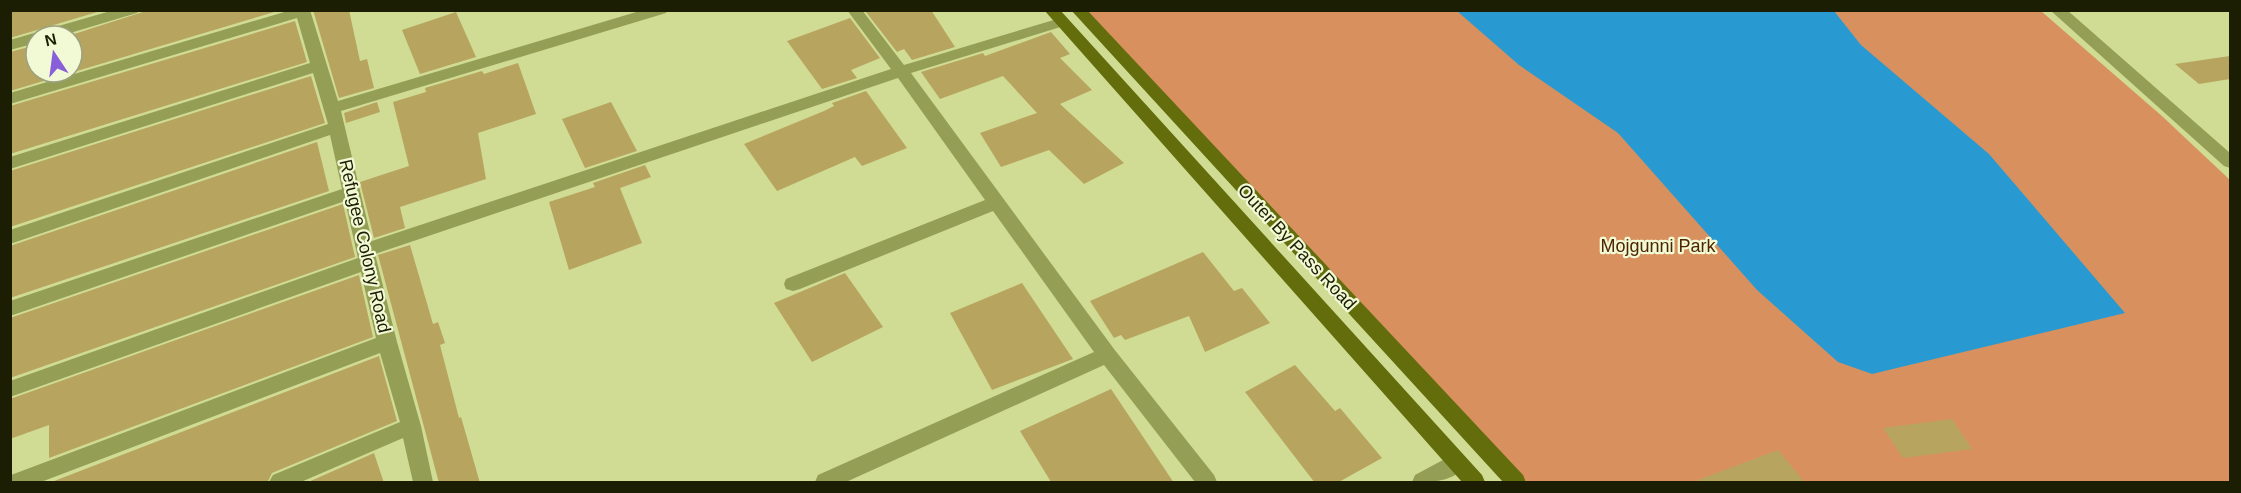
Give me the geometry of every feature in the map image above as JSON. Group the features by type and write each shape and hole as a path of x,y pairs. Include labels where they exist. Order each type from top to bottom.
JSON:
{"main road":[{"name":"Outer By Pass Road","path":"1078,10 1516,483"},
{"name":"Outer By Pass Road","path":"1056,16 1475,483"}],"street":[{"path":"84,24 132,10"},
{"path":"332,108 661,10"},
{"path":"854,10 901,71 1107,355 1207,483"},
{"path":"2057,10 2230,162"},
{"path":"10,99 302,11"},
{"name":"Refugee Colony Road","path":"302,11 332,108 423,483"},
{"path":"10,389 367,256 1056,16"},
{"path":"10,163 320,65"},
{"path":"10,237 336,127"},
{"path":"10,309 352,192"},
{"path":"793,284 997,202"},
{"path":"18,483 387,342"},
{"path":"825,483 1107,355"},
{"path":"280,483 411,426"},
{"path":"1422,483 1456,462"}],"green space":[{"name":"Mojgunni Park","path":"1085,11 2041,11 2163,117 2230,180 2230,482 1527,482"}],"water":[{"path":"1457,11 1834,11 1861,45 1989,154 2125,313 1872,374 1838,362 1757,290 1618,133 1519,65"}],"building":[{"path":"10,10 104,10 57,24 24,24 24,34 10,38"},
{"path":"149,10 281,10 84,69 84,31"},
{"path":"313,10 349,10 360,61 367,59 374,88 339,98"},
{"path":"871,10 931,10 955,47 912,60 904,49 897,52 866,12"},
{"path":"456,12 476,57 420,74 402,30"},
{"path":"850,18 880,58 851,70 857,78 822,89 787,41"},
{"path":"295,21 307,62 10,154 10,106"},
{"path":"1051,32 1070,54 1060,58 1092,90 1060,104 1124,163 1084,184 1049,150 1001,167 980,133 1037,113 1003,76 940,99 921,72 983,53 985,56"},
{"path":"24,48 24,84 33,84 10,91 10,52"},
{"path":"2230,56 2230,79 2199,84 2175,64"},
{"path":"518,63 536,114 478,133 486,179 400,207 405,228 374,238 360,182 409,166 393,102 426,92 425,88"},
{"path":"311,76 325,123 10,227 10,171"},
{"path":"866,91 907,148 862,166 855,157 777,191 744,144 824,111 834,106 832,103"},
{"path":"377,102 380,112 346,123 344,113"},
{"path":"611,102 637,151 585,168 562,119"},
{"path":"317,142 329,191 10,298 10,246"},
{"path":"645,165 651,177 620,188 642,243 569,270 549,202 595,187 593,183"},
{"path":"343,204 355,257 10,378 10,318"},
{"path":"410,245 433,324 438,322 445,343 440,345 459,418 461,417 480,483 439,483 378,255"},
{"path":"1203,252 1234,291 1242,288 1270,323 1205,352 1189,316 1125,340 1121,335 1114,338 1090,301"},
{"path":"845,273 883,327 812,362 774,303"},
{"path":"359,275 373,337 49,458 49,425 10,439 10,399"},
{"path":"1022,283 1073,359 992,390 950,313"},
{"path":"379,356 397,421 272,473 267,483 49,483"},
{"path":"1295,365 1335,411 1340,408 1382,458 1337,483 1315,483 1245,392"},
{"path":"1111,389 1174,483 1051,482 1020,431"},
{"path":"1952,419 1972,449 1903,458 1883,428"},
{"path":"1778,450 1805,483 1699,483 1698,480"},
{"path":"374,453 384,483 306,483"}]}
